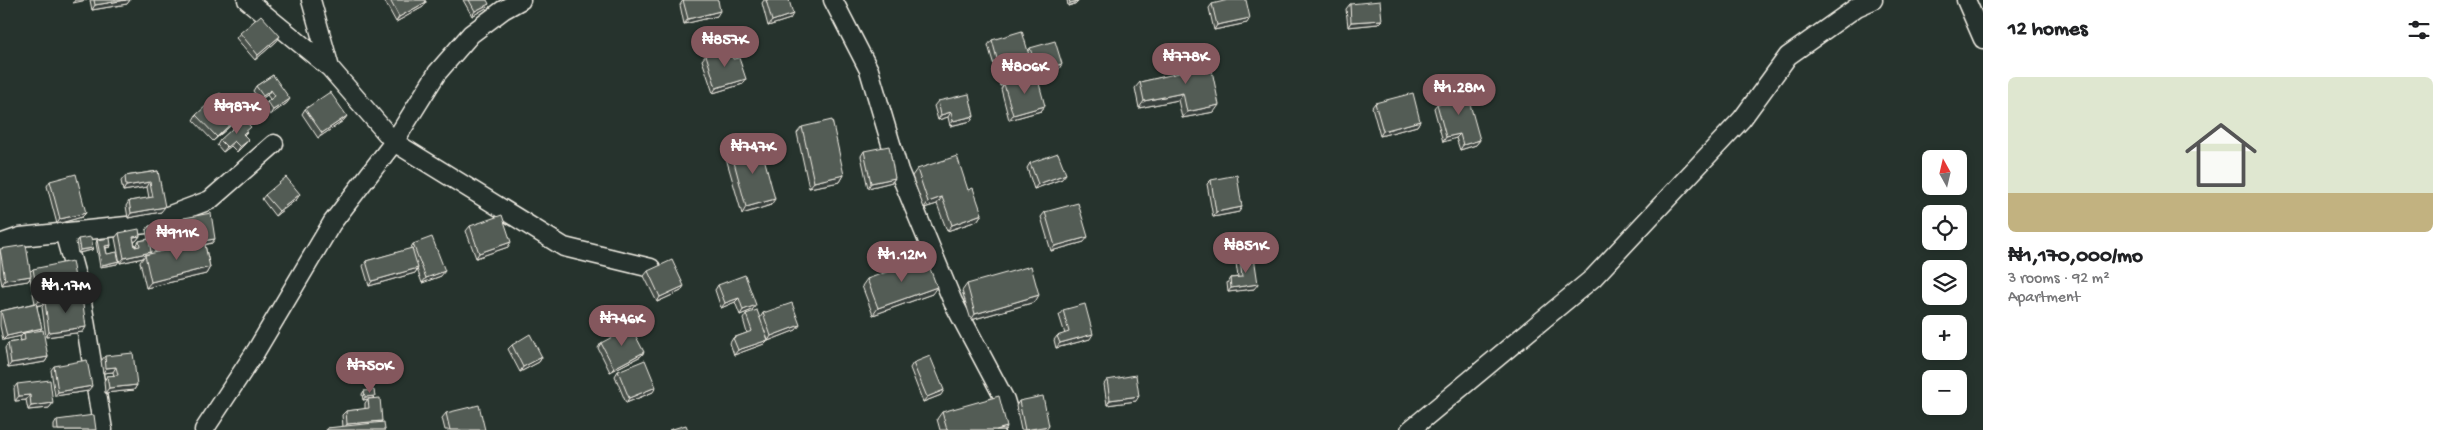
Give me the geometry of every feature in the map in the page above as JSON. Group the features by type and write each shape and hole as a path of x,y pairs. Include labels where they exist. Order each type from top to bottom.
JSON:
{"street":[{"path":"247,0 330,68 394,142 564,247 651,268"},
{"path":"312,0 330,68"},
{"path":"204,430 256,351 332,223 394,142 437,73 471,34 503,10 521,0"},
{"path":"833,0 869,70 899,171 953,302 1005,400 1014,430"},
{"path":"1410,430 1592,278 1742,119 1788,56 1857,7 1873,0"},
{"path":"1966,0 1983,39"},
{"path":"0,244 20,236 146,224 210,200 274,144"},
{"path":"64,232 80,290 103,430"}],"building":[{"path":"94,0 126,0 95,5"},
{"path":"390,0 425,0 426,2 399,17"},
{"path":"469,0 487,0 489,4 475,11"},
{"path":"683,0 718,0 720,11 688,19"},
{"path":"766,0 789,0 793,14 772,21"},
{"path":"1069,0 1078,0 1078,1 1070,3"},
{"path":"1228,0 1246,0 1250,18 1217,25 1212,4"},
{"path":"1380,1 1382,20 1351,22 1350,4"},
{"path":"261,15 280,36 258,55 240,33"},
{"path":"1022,31 1034,72 1003,81 992,40"},
{"path":"1055,41 1062,64 1037,71 1030,48"},
{"path":"729,48 733,59 739,58 746,79 716,88 706,55"},
{"path":"1209,56 1219,105 1187,112 1183,93 1144,101 1140,82 1179,73 1177,63"},
{"path":"273,75 290,99 273,110 267,102 275,96 271,90 263,96 256,86"},
{"path":"1037,76 1045,106 1013,115 1004,84"},
{"path":"1465,86 1480,140 1463,145 1460,134 1446,137 1437,104 1451,100 1448,90"},
{"path":"330,92 347,116 322,133 305,109"},
{"path":"220,93 240,115 217,137 196,115"},
{"path":"1413,93 1420,121 1383,131 1375,103"},
{"path":"969,94 974,116 953,121 951,112 941,115 938,101"},
{"path":"243,119 251,127 243,134 249,140 240,147 234,141 227,147 220,140"},
{"path":"832,120 844,175 814,182 802,127"},
{"path":"760,143 775,199 746,207 731,151"},
{"path":"889,146 895,178 871,183 864,151"},
{"path":"1058,153 1066,174 1038,184 1030,163"},
{"path":"957,156 968,190 973,188 982,214 952,225 942,197 928,202 917,169"},
{"path":"158,171 165,207 131,213 129,201 153,197 150,182 126,186 125,176"},
{"path":"76,174 86,213 60,219 50,181"},
{"path":"1237,175 1242,207 1216,212 1211,180"},
{"path":"286,177 300,194 279,211 265,195"},
{"path":"1078,203 1088,237 1055,246 1045,212"},
{"path":"211,213 215,239 188,243 184,218"},
{"path":"502,215 511,242 479,253 470,226"},
{"path":"168,222 169,229 162,230 164,240 172,239 171,234 182,231 185,246 155,252 149,226"},
{"path":"139,229 140,236 133,237 135,247 140,246 139,241 149,239 151,252 124,258 119,233"},
{"path":"91,237 93,248 80,250 78,239"},
{"path":"432,237 445,271 426,278 413,244"},
{"path":"110,238 111,245 105,246 107,254 117,252 119,261 102,265 97,240"},
{"path":"204,241 210,267 151,282 145,255"},
{"path":"26,245 31,276 5,280 0,249"},
{"path":"412,248 418,268 372,281 366,261"},
{"path":"1254,257 1258,284 1231,288 1230,278 1242,277 1240,259"},
{"path":"926,258 937,287 878,308 867,279"},
{"path":"672,260 684,286 660,297 648,271"},
{"path":"72,261 78,294 39,301 33,269"},
{"path":"1031,266 1039,295 975,314 967,284"},
{"path":"745,275 756,305 743,310 739,298 725,303 718,285"},
{"path":"82,297 86,327 49,332 45,302"},
{"path":"36,303 42,328 7,336 1,311"},
{"path":"792,303 800,325 771,336 763,313"},
{"path":"1085,304 1093,334 1060,343 1057,336 1069,332 1063,310"},
{"path":"757,310 768,340 738,350 733,338 752,331 746,314"},
{"path":"631,327 644,352 614,368 601,343"},
{"path":"43,330 48,357 11,363 8,343 25,340 24,333"},
{"path":"530,334 542,357 523,367 512,345"},
{"path":"133,353 137,385 109,388 107,376 118,375 116,367 106,368 105,356"},
{"path":"930,356 944,390 927,397 913,363"},
{"path":"87,360 92,386 58,392 54,366"},
{"path":"645,360 656,387 629,398 618,371"},
{"path":"1136,375 1139,396 1110,400 1107,380"},
{"path":"50,380 53,403 31,406 30,395 19,396 17,384"},
{"path":"374,390 375,396 365,397 364,391"},
{"path":"999,396 1007,427 996,430 947,430 942,412"},
{"path":"1043,396 1049,426 1025,430 1019,401"},
{"path":"380,398 382,421 347,424 346,411 369,408 368,399"},
{"path":"479,405 485,430 450,430 446,413"},
{"path":"94,415 96,430 58,430 57,420"},
{"path":"384,422 385,430 327,430 327,428"},
{"path":"686,425 688,430 669,430"}]}
